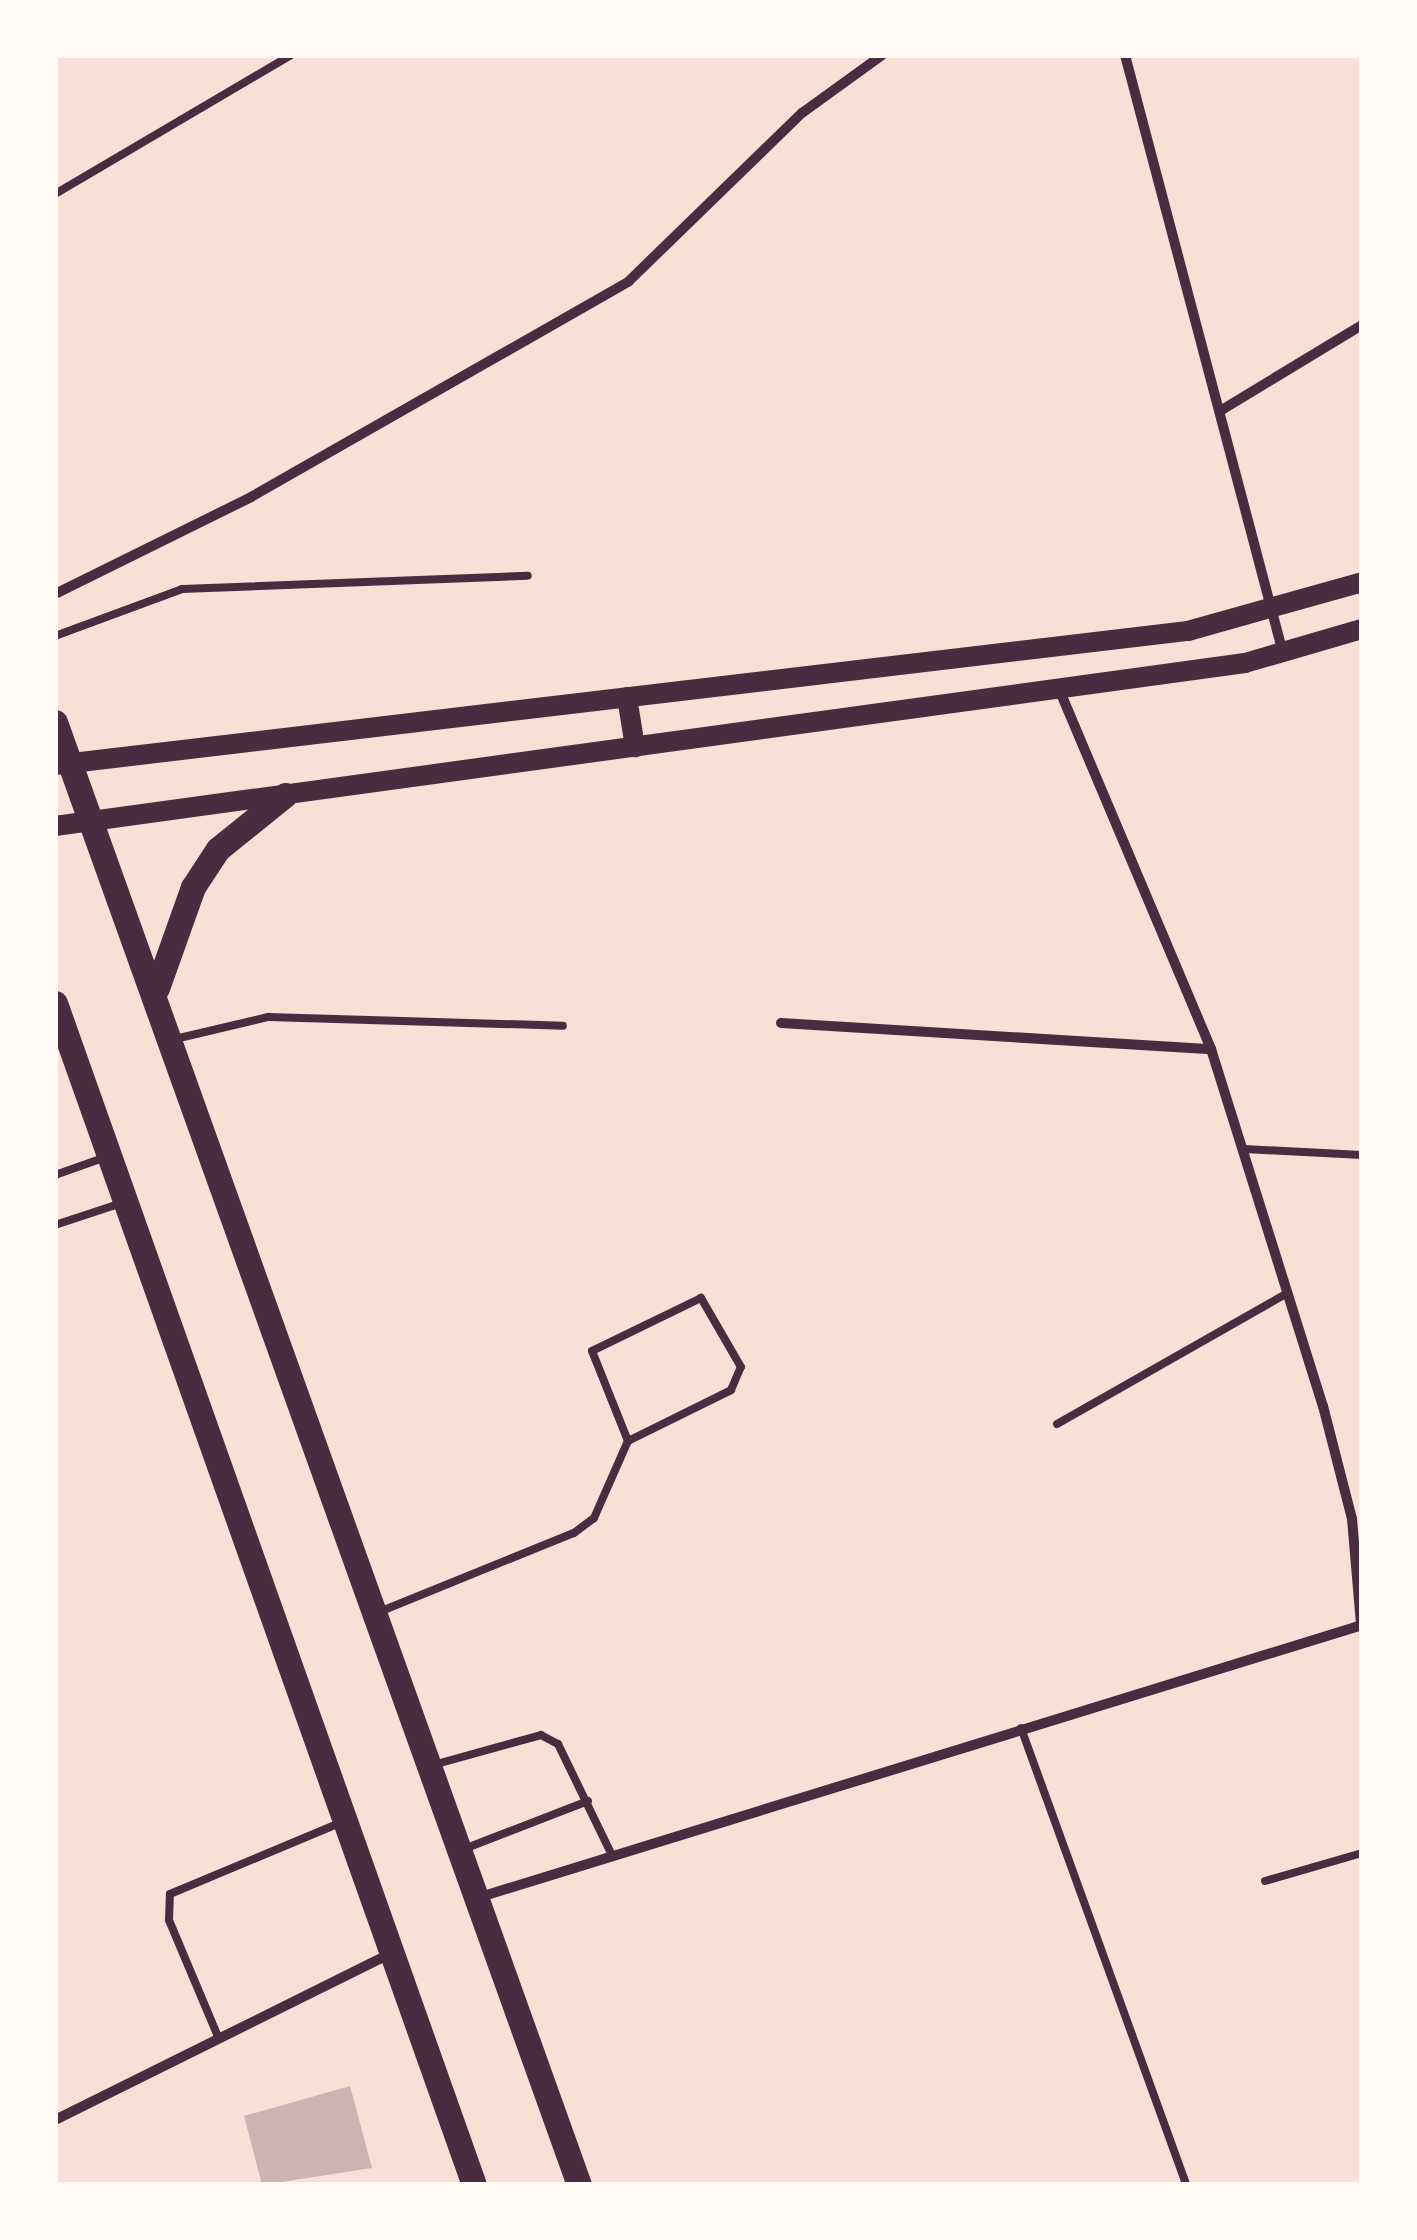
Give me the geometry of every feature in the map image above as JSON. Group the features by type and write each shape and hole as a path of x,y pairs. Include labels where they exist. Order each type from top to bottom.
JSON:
{"main road":[{"path":"62,764 627,697 1274,613 1362,582"},
{"path":"55,826 1060,689 1284,654 1362,630"},
{"path":"627,697 635,747"},
{"path":"55,722 62,764 91,822 157,988 579,2185"},
{"path":"157,988 193,887 218,849 284,795"},
{"path":"55,1003 474,2185"}],"street":[{"path":"55,594 251,497 629,282 802,113 882,55"},
{"path":"1125,55 1284,654"},
{"path":"1220,411 1362,325"},
{"path":"476,1899 1021,1728 1362,1627 1357,1518 1284,1295 1212,1048 1060,689"},
{"path":"781,1023 1212,1048"},
{"path":"55,2120 390,1954"}],"lane":[{"path":"55,194 291,55"},
{"path":"55,636 182,589 528,576"},
{"path":"174,1039 268,1017 563,1026"},
{"path":"1244,1148 1362,1155"},
{"path":"55,1175 112,1155"},
{"path":"55,1225 128,1201"},
{"path":"1057,1424 1284,1295"},
{"path":"376,1613 574,1533 594,1518 628,1441 740,1380 734,1352 701,1298 592,1351 628,1441"},
{"path":"1021,1728 1186,2184"},
{"path":"430,1766 541,1735 569,1758 612,1855"},
{"path":"460,1850 588,1801"},
{"path":"219,2039 169,1920 170,1894 346,1821"},
{"path":"1265,1881 1362,1853"}],"building":[{"path":"350,2086 372,2168 262,2185 244,2116"}]}
